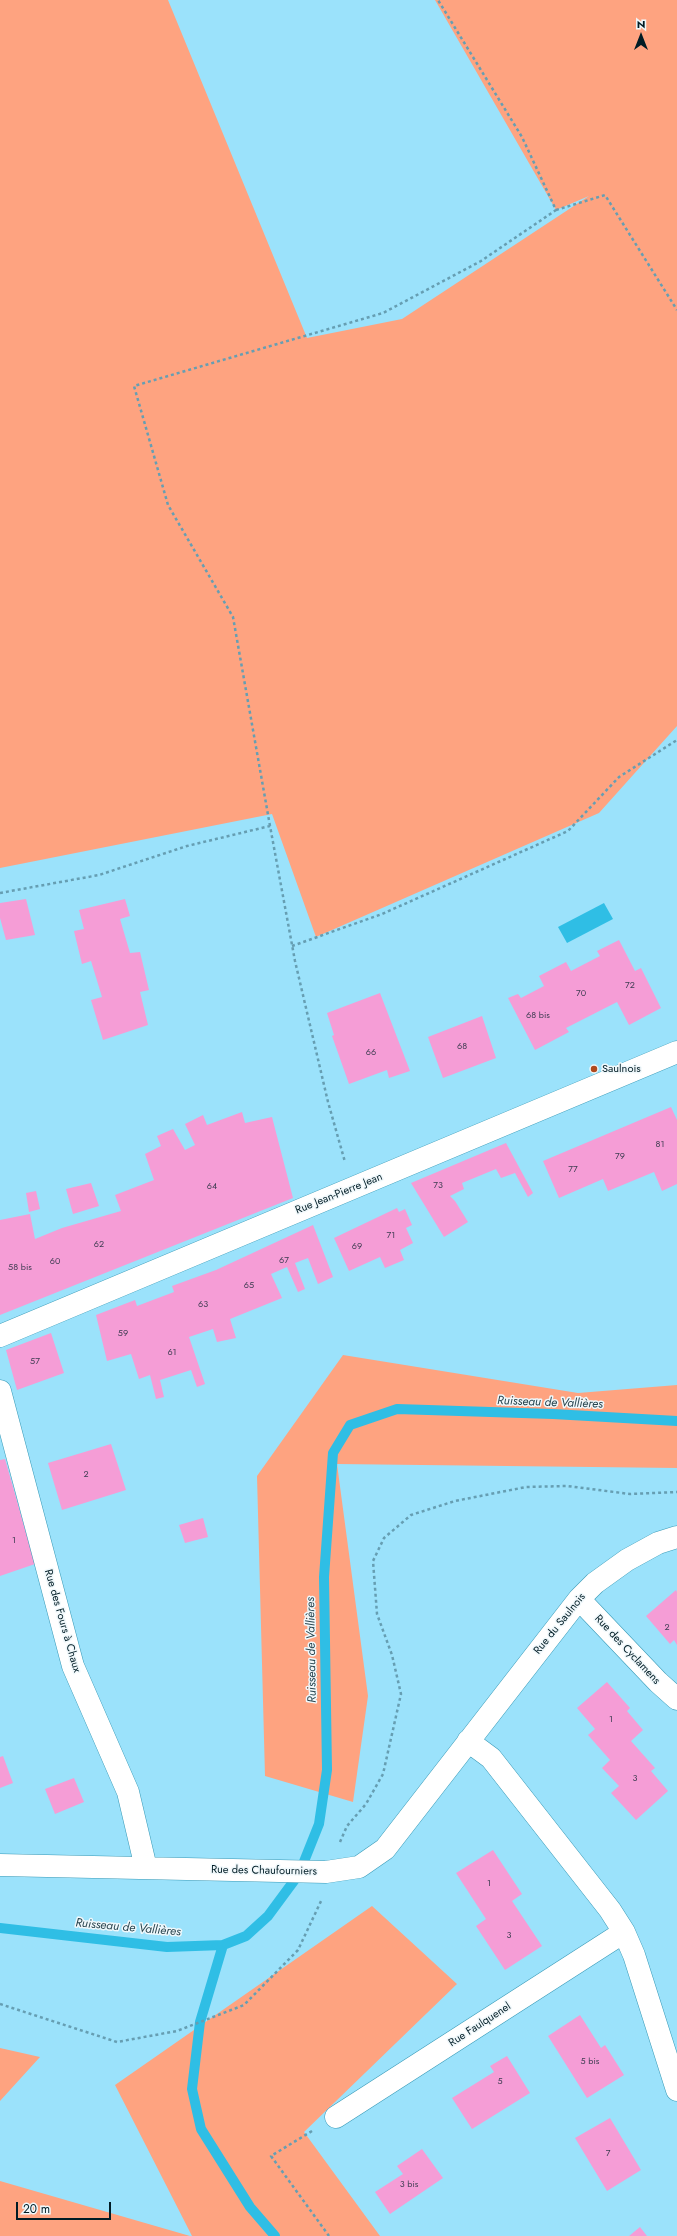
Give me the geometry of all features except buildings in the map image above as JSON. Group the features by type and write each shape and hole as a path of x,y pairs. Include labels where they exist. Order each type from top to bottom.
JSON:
{"street":[{"name":"Rue Jean-Pierre Jean","path":"0,1336 677,1052"},
{"name":"Rue des Fours à Chaux","path":"0,1391 73,1666 128,1792 146,1868"},
{"name":"Rue du Saulnois","path":"468,1741 579,1599 595,1583 627,1560 658,1544 677,1537"},
{"name":"Rue des Cyclamens","path":"579,1599 658,1682 677,1699"},
{"name":"Rue des Chaufourniers","path":"0,1865 285,1871 330,1871 359,1867 385,1849 468,1741"},
{"path":"468,1741 491,1758 610,1910 624,1932 634,1955 677,2090"},
{"name":"Rue Faulquenel","path":"336,2117 624,1932"}],"path":[{"path":"438,0 522,137 556,210"},
{"path":"352,1189 328,1102 292,946 233,617 168,505 134,386 383,313 481,261 556,210 605,194 677,310"},
{"path":"292,946 382,914 568,831 619,777 677,740"},
{"path":"0,893 99,875 187,846 270,826"},
{"path":"0,2004 117,2042 177,2031 244,2005 298,1950 347,1826 366,1804 383,1774 402,1694 392,1655 377,1614 373,1562 384,1538 410,1515 455,1500 526,1487 567,1486 630,1494 677,1492"},
{"path":"329,2236 271,2156 336,2117"}],"shaded area":[{"path":"0,0 168,0 307,338 402,319 589,196 556,210 435,0 677,0 677,726 599,813 316,937 272,814 0,868"},
{"path":"343,1355 578,1393 677,1385 677,1468 337,1464 368,1696 353,1802 265,1776 257,1476"},
{"path":"372,1906 457,1984 304,2132 380,2236 192,2236 115,2085"},
{"path":"0,2048 40,2057 0,2101"},
{"path":"0,2181 190,2236 0,2236"}],"water":[{"path":"604,903 613,919 567,943 558,927"}],"waterway":[{"name":"Ruisseau de Vallières","path":"0,1928 167,1947 223,1945 246,1936 268,1916 299,1874 319,1824 327,1770 324,1577 333,1453 350,1425 397,1409 553,1414 677,1421"},
{"path":"223,1945 200,2022 192,2089 201,2129 250,2207 275,2236"}],"place":[{"name":"Saulnois","path":"594,1069"}]}
